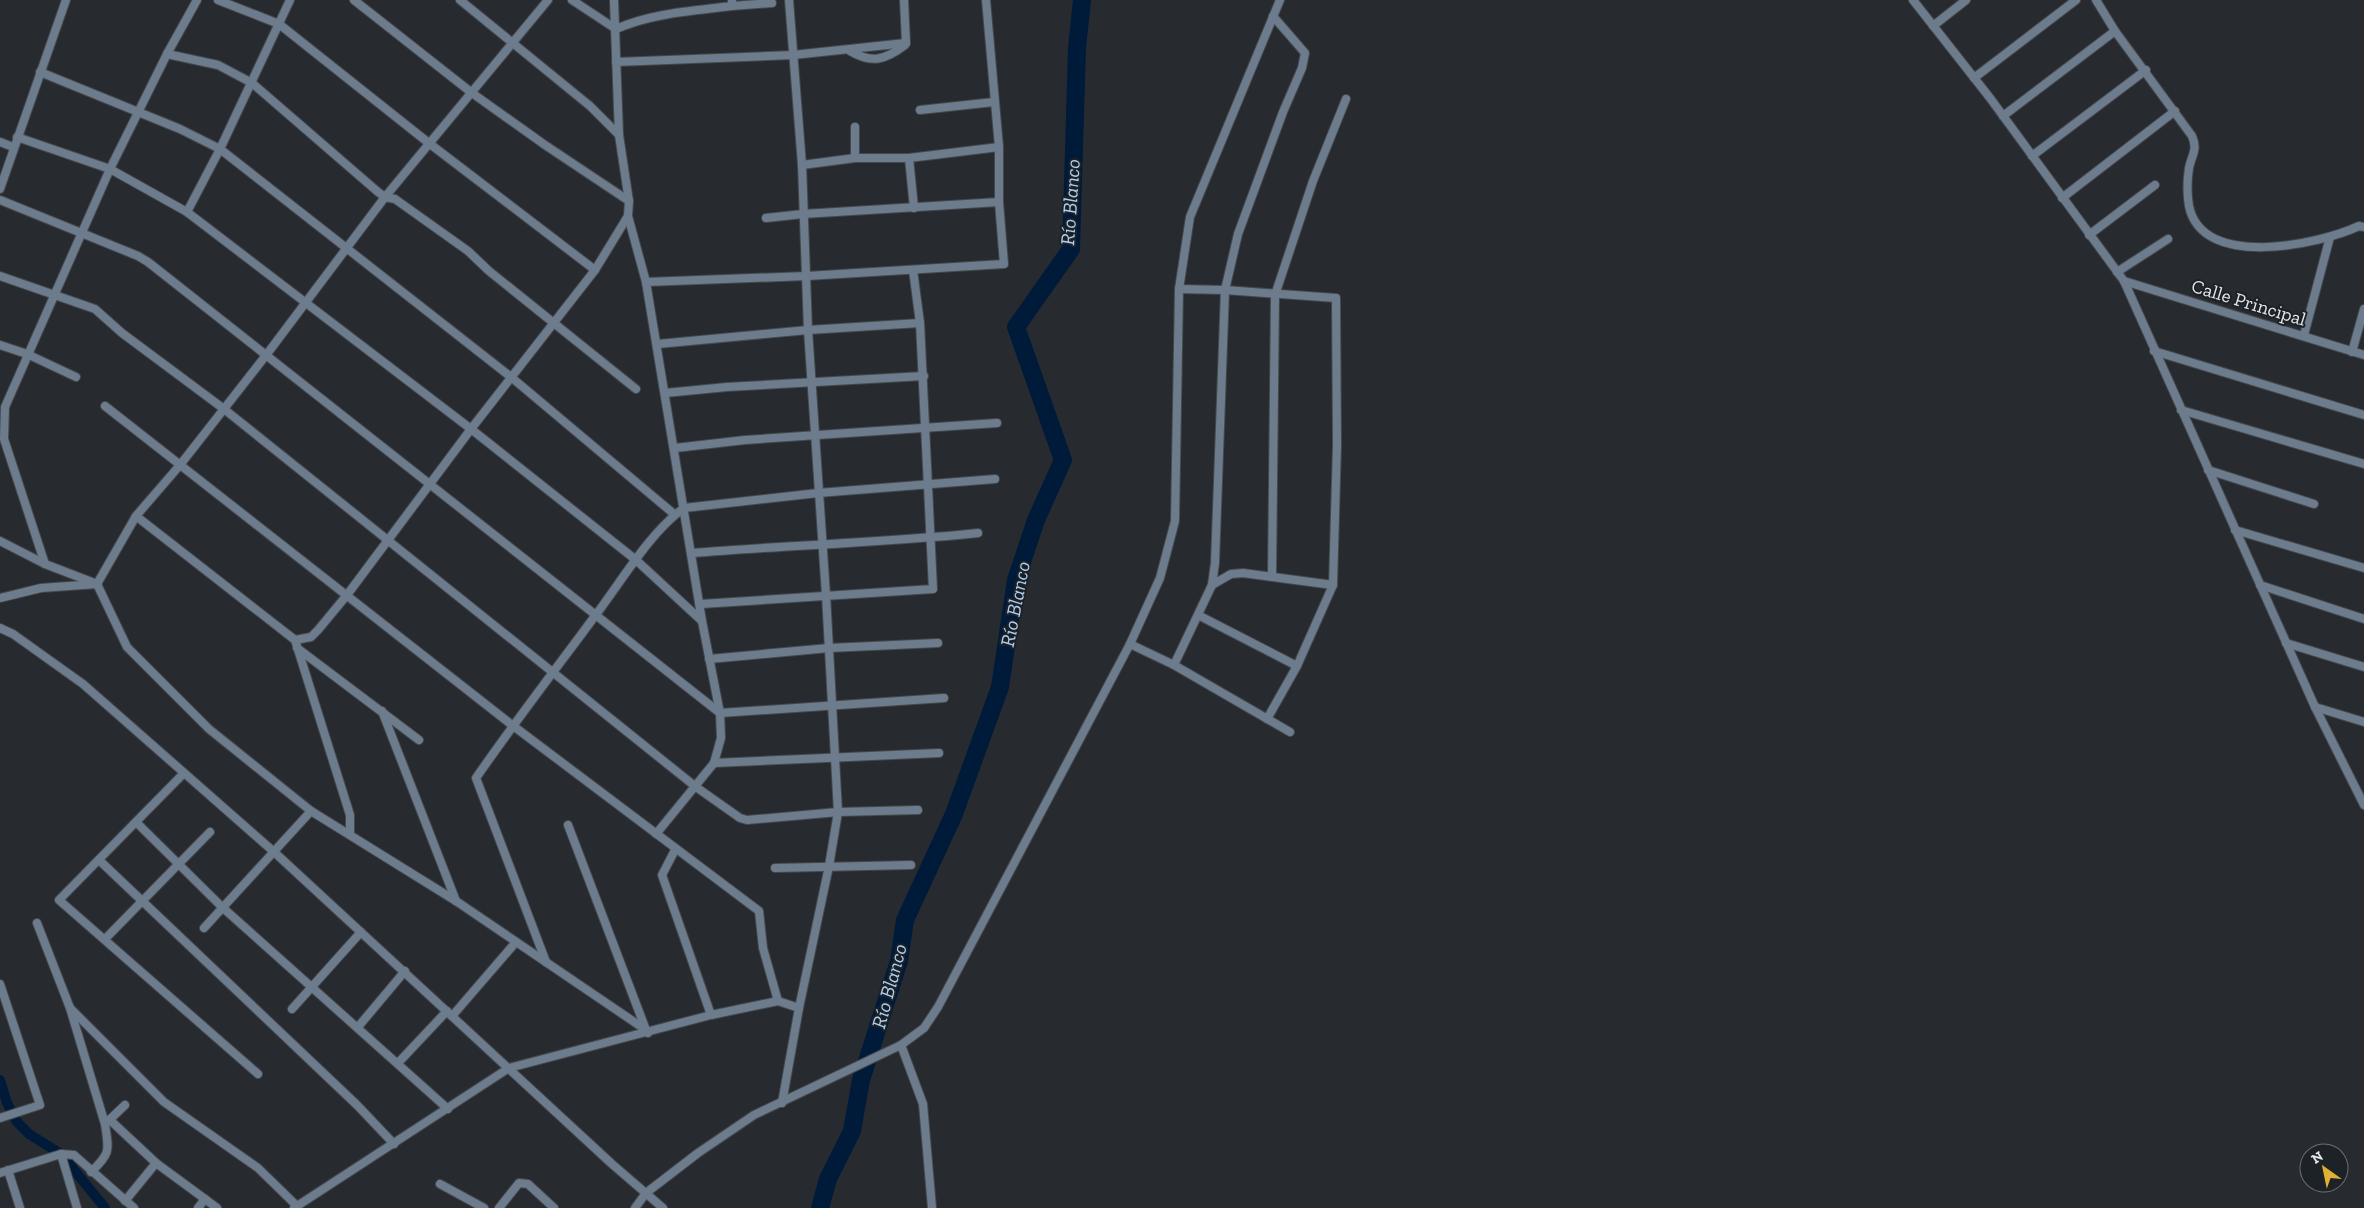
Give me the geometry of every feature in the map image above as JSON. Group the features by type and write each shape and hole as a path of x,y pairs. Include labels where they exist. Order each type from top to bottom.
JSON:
{"street":[{"path":"0,189 13,147 66,0"},
{"path":"45,564 4,439 5,407 54,294 83,234 110,169 140,112 167,54 197,0"},
{"path":"218,0 279,24 430,144 595,270"},
{"path":"187,212 220,149 290,0"},
{"path":"354,0 472,93 546,146 629,201"},
{"path":"460,0 590,106 619,135"},
{"path":"97,584 136,516 180,465 224,409 307,303 386,197 548,0"},
{"path":"572,0 616,29"},
{"path":"614,0 619,135 629,201 628,216 646,282 658,344 701,604 702,621 720,713 721,738 714,763 656,834"},
{"path":"782,1103 838,812 826,595 808,330 802,165 789,0"},
{"path":"616,62 793,55 906,44 904,0"},
{"path":"646,282 807,276 1004,264 999,202 999,148 986,0"},
{"path":"635,1208 646,1192 698,1153 754,1115 901,1045 924,1028 938,1007 1130,644 1160,578 1175,521 1179,289 1190,217 1280,0"},
{"path":"1914,0 2003,116 2124,281 2286,643 2364,805"},
{"path":"1933,26 1966,0"},
{"path":"1974,78 2076,0"},
{"path":"2096,0 2115,31 2146,70 2192,136 2196,146 2189,168 2187,191 2189,208 2196,223 2206,234 2232,245 2254,248 2288,245 2330,237 2359,226 2364,227"},
{"path":"616,29 630,23 659,16 732,3 772,3"},
{"path":"1174,664 1212,585 1216,563 1225,290 1238,234 1283,112 1302,68 1304,53 1273,16"},
{"path":"2003,116 2115,31"},
{"path":"167,54 218,65 252,82 386,197 395,199 468,251 489,271 636,389"},
{"path":"2032,156 2146,70"},
{"path":"40,72 180,129 220,149 511,377 674,514"},
{"path":"1272,576 1275,295 1314,181 1346,99"},
{"path":"920,110 994,102"},
{"path":"2062,198 2175,111"},
{"path":"601,117 618,112"},
{"path":"855,126 855,158"},
{"path":"17,137 110,169 187,212 471,429 636,560 702,621"},
{"path":"0,142 13,147"},
{"path":"802,165 855,158 909,158 999,148"},
{"path":"909,158 914,208"},
{"path":"2089,235 2155,185"},
{"path":"0,200 138,256 267,354 595,616 720,713 944,698"},
{"path":"766,218 999,202"},
{"path":"296,644 311,637 347,595 471,429 595,270 628,216"},
{"path":"2304,335 2330,237"},
{"path":"2117,272 2168,239"},
{"path":"701,604 934,590 930,538 924,376 913,270"},
{"path":"0,276 95,309 122,333 224,409 696,787 740,818 747,820 838,812 918,810"},
{"name":"Calle Principal","path":"2124,281 2364,355"},
{"path":"1179,289 1225,290 1336,298 1337,445 1333,586 1297,666 1267,719"},
{"path":"2352,352 2364,309"},
{"path":"658,344 808,330 920,323"},
{"path":"0,345 27,354 76,377"},
{"path":"2154,351 2364,415"},
{"path":"665,393 728,387 924,376"},
{"path":"105,406 512,726 675,850 759,911 762,948 778,1001"},
{"path":"2181,410 2364,464"},
{"path":"675,448 815,435 997,424"},
{"path":"2208,470 2314,504"},
{"path":"546,962 476,778 512,726 636,560 674,514 684,508 818,492 995,479"},
{"path":"136,516 419,740"},
{"path":"2235,530 2364,568"},
{"path":"692,553 822,543 930,538 978,533"},
{"path":"0,541 45,564 97,584 127,647 209,729 311,811 456,901 647,1031"},
{"path":"1212,585 1231,574 1243,573 1333,586"},
{"path":"0,598 41,588 97,584"},
{"path":"2260,586 2364,619"},
{"path":"1198,615 1297,666"},
{"path":"0,628 13,634 83,684 273,851 612,1164 663,1208"},
{"path":"2286,643 2364,667"},
{"path":"296,644 350,815 350,834"},
{"path":"709,659 829,648 938,644"},
{"path":"1130,644 1174,664 1290,732"},
{"path":"2316,707 2364,722"},
{"path":"382,711 456,901"},
{"path":"714,763 938,753"},
{"path":"184,773 59,900 258,1074"},
{"path":"204,928 311,811"},
{"path":"136,822 222,907 448,1109"},
{"path":"568,825 647,1031"},
{"path":"105,939 210,832"},
{"path":"675,850 662,875 711,1015"},
{"path":"99,860 357,1105 394,1144"},
{"path":"776,868 911,865"},
{"path":"36,923 70,1008 108,1122 108,1151 105,1158 91,1172"},
{"path":"292,1009 361,932"},
{"path":"398,1063 450,1013 516,942"},
{"path":"358,1027 405,971"},
{"path":"0,984 40,1105 3,1117"},
{"path":"70,1008 164,1102 258,1168 296,1207 509,1068 711,1015 778,1001 799,1008"},
{"path":"901,1045 923,1104 932,1208"},
{"path":"108,1122 125,1105"},
{"path":"108,1122 156,1163 216,1208"},
{"path":"60,1154 77,1208"},
{"path":"0,1173 60,1154 74,1155 134,1208"},
{"path":"125,1201 156,1163"},
{"path":"8,1170 20,1208"},
{"path":"499,1208 519,1183 528,1184 554,1208"},
{"path":"440,1184 484,1208"},
{"path":"198,1208 205,1199"}],"waterway":[{"name":"Río Blanco","path":"820,1208 828,1179 852,1131 861,1080 899,961 905,920 954,814 1000,687 1016,580 1036,520 1063,460 1016,327 1071,249 1077,48 1082,0"},
{"path":"0,1080 7,1103 17,1122 29,1134 61,1154 105,1208"}]}
